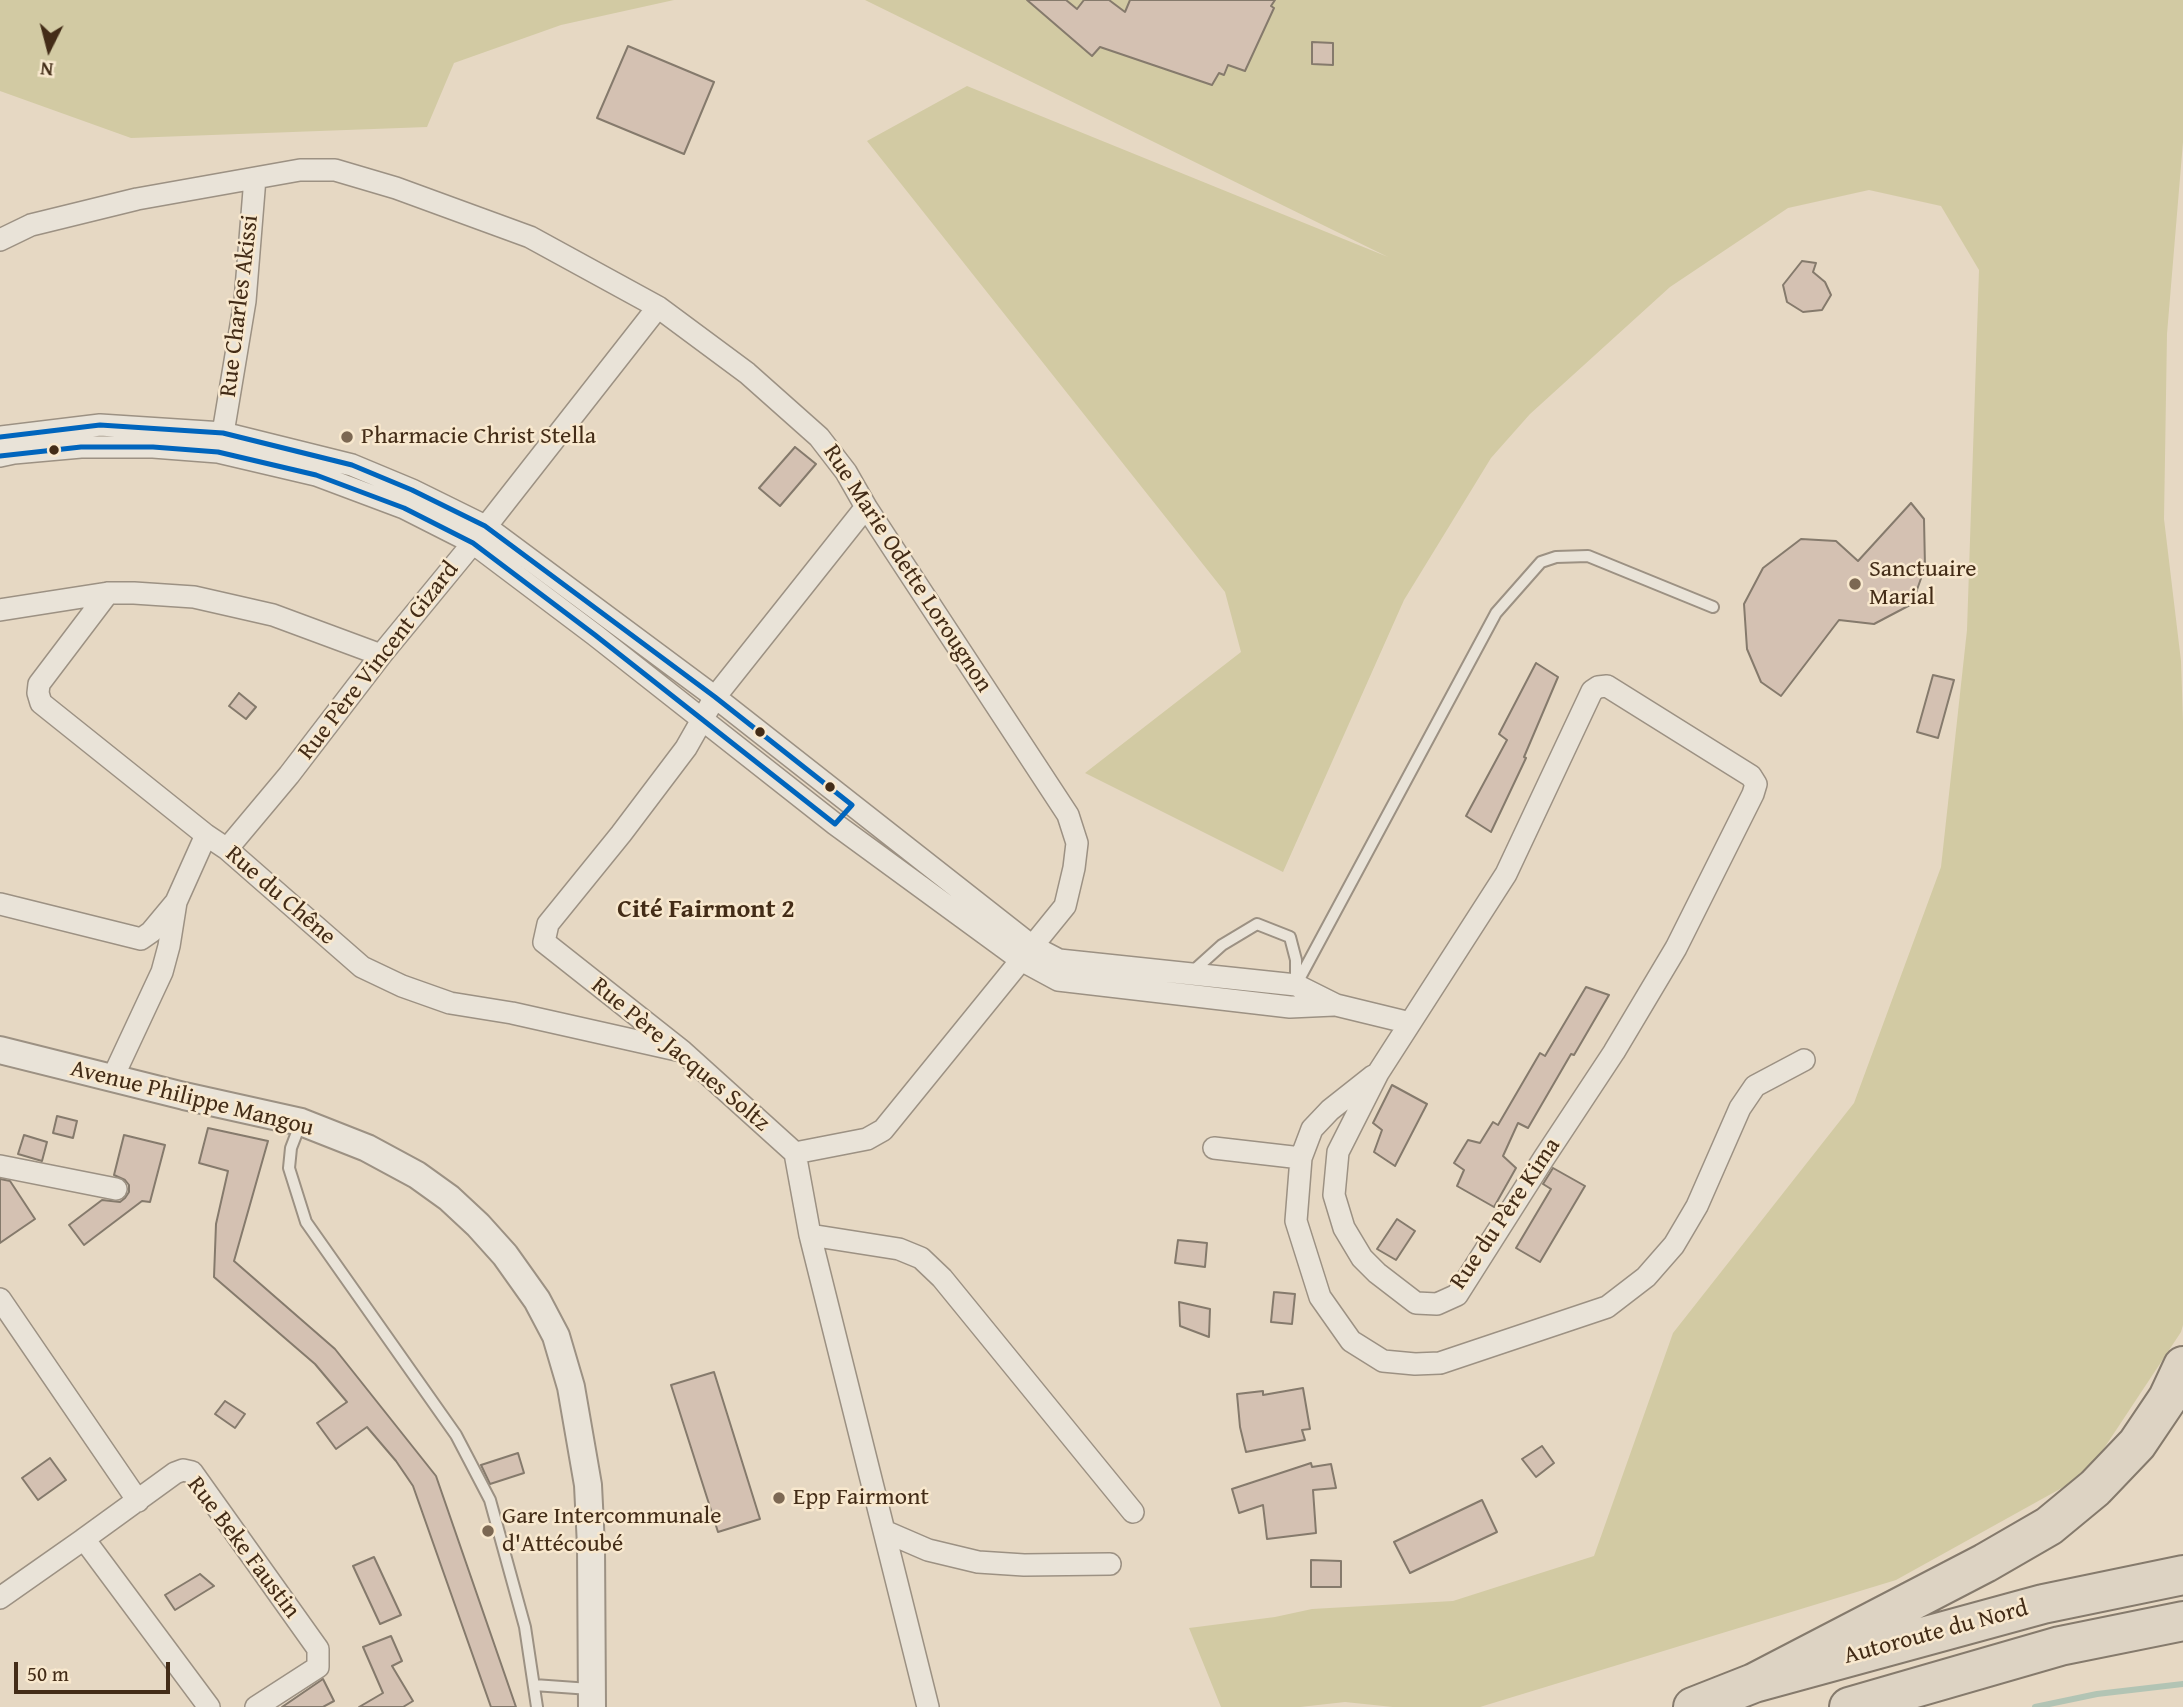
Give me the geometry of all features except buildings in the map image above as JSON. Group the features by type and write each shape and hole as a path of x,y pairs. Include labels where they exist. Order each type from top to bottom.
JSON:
{"highway":[{"path":"1754,1684 1985,1563 2049,1526 2095,1488 2137,1444 2168,1398 2183,1366"},
{"name":"Autoroute du Nord","path":"1693,1707 1754,1684 2043,1604 2183,1574"},
{"name":"Autoroute du Nord","path":"1849,1707 2060,1646 2183,1621"}],"street":[{"name":"Rue Marie Odette Lorougnon","path":"0,240 31,225 137,199 300,170 335,170 397,188 530,237 658,307 747,373 819,437 846,472 866,507 1068,815 1077,843 1065,906 883,1130 867,1139 794,1153"},
{"name":"Rue Charles Akissi","path":"223,433 245,301 255,178"},
{"name":"Rue Père Vincent Gizard","path":"227,849 289,775 658,307"},
{"path":"0,437 100,425 223,433 352,465 412,491 715,697 852,805 1058,980 1290,1007 1336,1005"},
{"path":"0,456 81,447 153,447 218,452 316,475 479,535 595,635 835,824 1027,953 1059,960 1296,985 1336,1005 1410,1023"},
{"name":"Rue Père Jacques Soltz","path":"794,1153 682,1051 544,942 548,924 687,748 715,697 866,507"},
{"path":"0,610 108,593 194,597 273,615 382,655"},
{"name":"Rue du Chêne","path":"108,593 39,684 41,704 227,849 362,967 402,986 450,1003 512,1013 682,1051"},
{"name":"Rue du Père Kima","path":"1607,686 1751,776 1756,784 1753,794 1676,948 1614,1052 1457,1295 1437,1304 1416,1303 1362,1258 1344,1228 1334,1195 1338,1152 1378,1073 1410,1023 1506,874 1592,691 1607,686"},
{"path":"835,824 852,805"},
{"path":"111,1079 162,972 176,902 206,835"},
{"path":"0,904 141,939 151,932 176,902"},
{"name":"Avenue Philippe Mangou","path":"0,1050 111,1079 301,1122 366,1148 417,1175 478,1224 505,1255 537,1300 556,1336 571,1387 588,1485 592,1546 592,1698"},
{"path":"1378,1073 1330,1110 1312,1129 1301,1158 1296,1221 1320,1297 1351,1341 1383,1361 1415,1364 1440,1363 1606,1307 1646,1277 1674,1245 1697,1206 1740,1108 1755,1086 1804,1059"},
{"path":"1214,1149 1301,1158"},
{"path":"794,1153 810,1235 928,1707"},
{"path":"0,1166 116,1189"},
{"path":"810,1235 899,1249 921,1258 942,1278 1133,1512"},
{"path":"0,1299 138,1501"},
{"name":"Rue Beke Faustin","path":"0,1598 175,1474 192,1472 318,1649 318,1667 256,1707"},
{"path":"884,1531 928,1550 978,1562 1024,1565 1110,1564"},
{"path":"84,1539 209,1707"}],"lane":[{"path":"1290,1007 1296,985 1496,613 1541,562 1556,557 1588,556 1713,607"},
{"path":"1190,974 1222,945 1256,924 1290,937 1296,960 1296,985"},
{"path":"301,1122 291,1148 289,1168 306,1222 456,1435 489,1500 525,1626 537,1707"},
{"path":"534,1685 592,1698"}],"shaded area":[{"path":"0,0 674,0 561,25 454,63 427,127 131,138 0,91"},
{"path":"865,0 2183,0 2183,142 2167,334 2164,519 2181,661 2183,722 2183,1325 2181,1332 2087,1474 1896,1580 1480,1707 1393,1707 1345,1702 1300,1707 1221,1707 1189,1628 1275,1617 1312,1609 1453,1601 1594,1556 1673,1333 1854,1103 1941,867 1967,630 1979,270 1941,206 1869,190 1788,208 1670,287 1530,414 1491,458 1404,600 1283,872 1085,773 1241,652 1225,592 867,141 967,86 1388,257"}],"waterway":[{"path":"2035,1707 2097,1694 2183,1684"}],"transit line":[{"path":"0,437 100,425 223,433 352,465 412,490 485,526 715,697 852,805 835,824 595,635 473,543 404,508 316,475 218,452 153,447 81,447 0,456"}],"place":[{"name":"Pharmacie Christ Stella","path":"347,437"},
{"name":"Sanctuaire Marial","path":"1855,584"},
{"name":"Epp Fairmont","path":"779,1498"},
{"name":"Gare Intercommunale d'Attécoubé","path":"488,1531"}],"district":[{"name":"Cité Fairmont 2","path":"706,910"}]}
